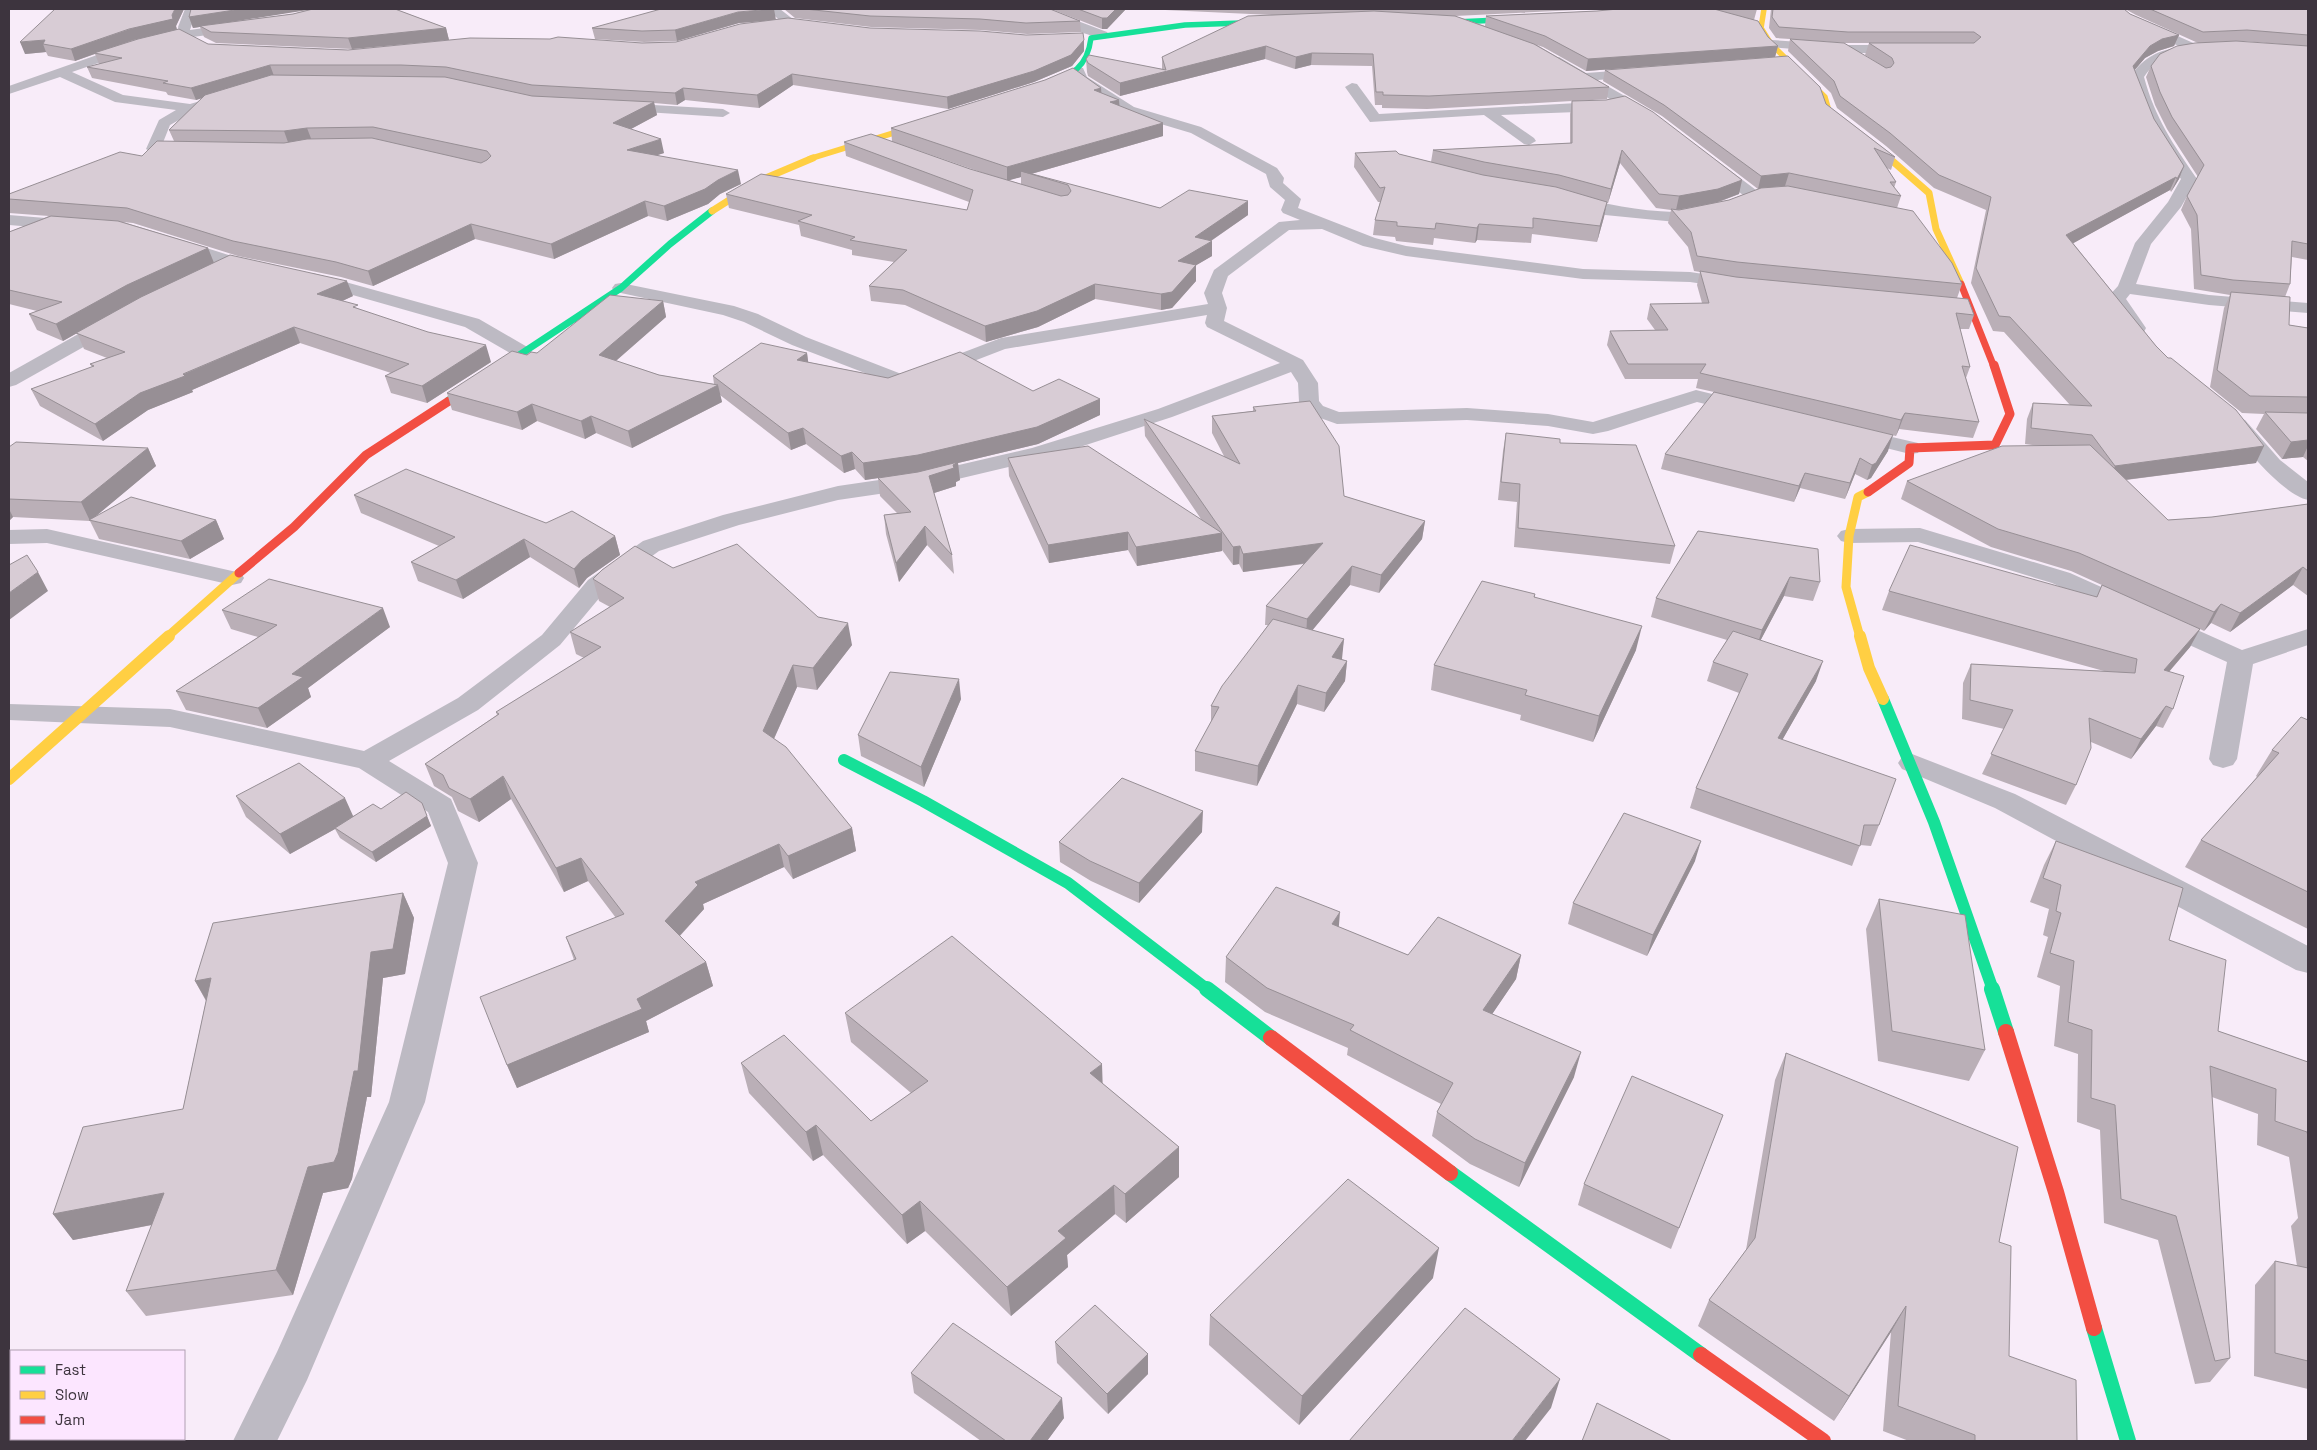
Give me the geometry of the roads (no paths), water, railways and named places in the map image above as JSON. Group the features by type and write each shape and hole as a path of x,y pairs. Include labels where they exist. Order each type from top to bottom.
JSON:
{"street":[{"path":"185,34 184,27 191,9"},
{"path":"773,9 790,23"},
{"path":"1038,9 1097,37"},
{"path":"1764,9 1757,27 1771,44 1825,97 1829,111 1880,150 1929,193 1934,224 1972,308 2001,382 2010,414 1996,445 1910,448 1832,429"},
{"path":"2115,9 2131,20 2201,49 2162,54 2145,63 2137,77 2142,98 2159,138 2189,179 2174,204 2143,242 2126,288 2116,298 2147,341"},
{"path":"1420,19 1455,22 1530,19"},
{"path":"1073,38 1097,37 1185,26 1284,22"},
{"path":"1455,22 1486,32"},
{"path":"773,25 790,23 835,29"},
{"path":"9,90 130,48 185,34 250,25"},
{"path":"185,34 205,45"},
{"path":"1032,90 1078,70 1092,52 1097,37"},
{"path":"1771,44 1846,49 1915,49"},
{"path":"1846,49 1867,64"},
{"path":"1352,87 1375,119 1487,111 1631,105 1583,77 1564,63 1544,55"},
{"path":"1770,63 1789,61"},
{"path":"1078,70 1082,79 1129,110 1196,130 1272,171 1276,178 1275,184 1293,199 1287,217 1220,274 1213,293 1218,308 1214,324 1296,364 1308,383 1309,402 1316,410 1337,418 1468,414 1548,420 1601,427 1696,396 1764,413"},
{"path":"1583,77 1652,72"},
{"path":"62,73 120,99 190,108"},
{"path":"199,151 153,149 164,123 190,108 237,94"},
{"path":"604,107 723,113"},
{"path":"1487,111 1530,141"},
{"path":"9,779 232,578 294,527 366,455 621,288 670,244 727,199 775,174 817,156 935,120"},
{"path":"871,140 898,150"},
{"path":"1701,156 1762,195 1736,202"},
{"path":"1556,196 1605,210 1676,217 1719,208"},
{"path":"1287,217 1328,225 1369,242 1406,251 1583,274 1690,277 1752,286"},
{"path":"9,220 88,226"},
{"path":"1915,220 1934,224"},
{"path":"160,238 234,262 271,270"},
{"path":"209,274 234,262"},
{"path":"299,275 335,283 472,323 522,352"},
{"path":"621,288 728,310 751,318 799,341 904,382 1001,344 1218,308"},
{"path":"2126,288 2209,300 2308,308"},
{"path":"1952,306 1972,308"},
{"path":"9,381 124,317"},
{"path":"368,761 468,704 551,640 597,585 651,546 731,520 838,493 920,481 1038,453 1165,413 1296,364"},
{"path":"2264,422 2233,418 2272,465 2308,493"},
{"path":"1910,448 1909,463 1880,485 1858,497 1849,536 1846,588 1870,668 1912,763 1977,938 2056,1192 2105,1370 2128,1441"},
{"path":"9,537 47,536 232,578"},
{"path":"1849,536 1920,536 2060,578 2242,659 2308,637"},
{"path":"2224,759 2242,659"},
{"path":"9,712 170,718 368,761 441,806 462,863 406,1102 292,1366 256,1441"},
{"path":"844,760 923,801 1068,883 1397,1134 1591,1277 1824,1441"},
{"path":"1912,763 2005,801 2308,961"}]}
